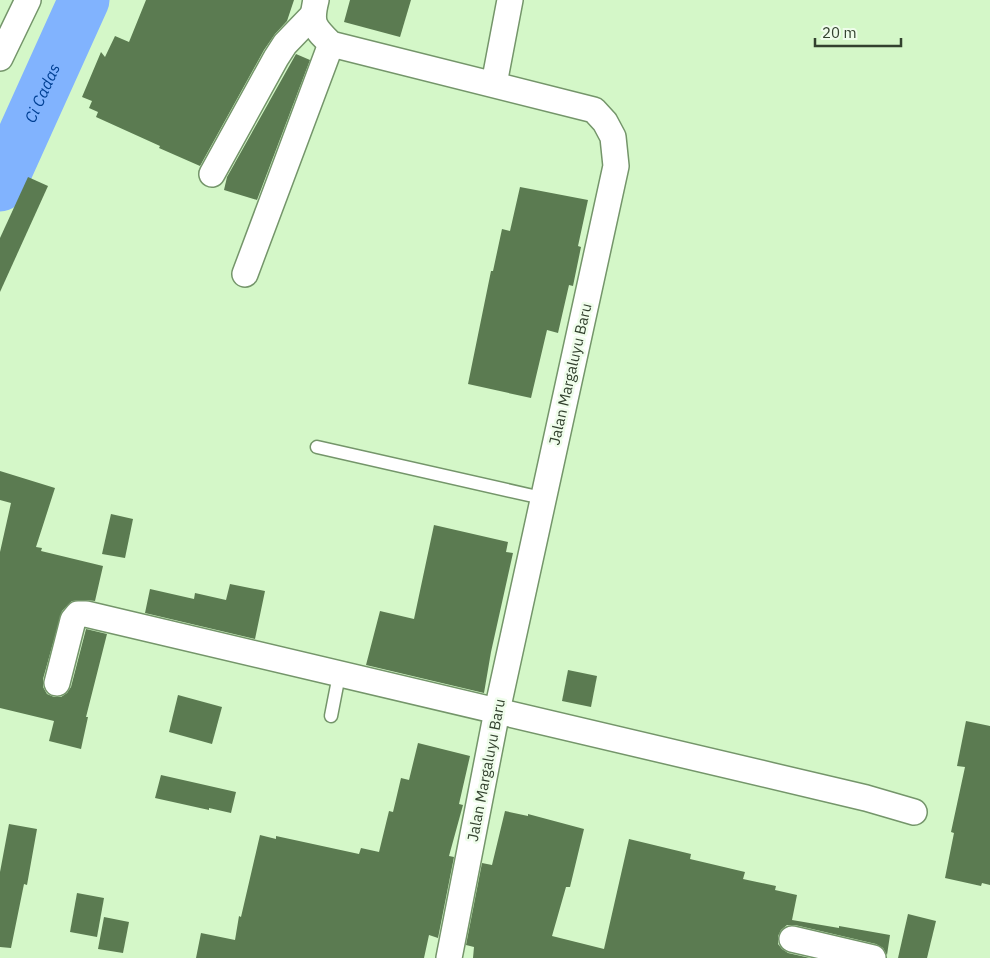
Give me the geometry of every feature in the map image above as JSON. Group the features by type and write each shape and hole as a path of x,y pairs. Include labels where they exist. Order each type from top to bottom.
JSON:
{"street":[{"path":"0,58 7,26 28,0"},
{"path":"494,84 510,0"},
{"path":"245,274 331,44 316,27 314,8"},
{"path":"212,174 276,58 314,8"},
{"name":"Jalan Margaluyu Baru","path":"331,44 594,110 605,122 614,137 616,166 497,711 449,958"},
{"path":"57,683 74,620 78,614 86,614 866,798 914,812"},
{"path":"792,939 873,958"}],"lane":[{"path":"317,447 542,498"},
{"path":"331,716 339,675"}],"building":[{"path":"146,0 294,0 287,21 264,50 200,166 96,117 98,112 89,108 92,101 82,97 101,52 105,57 115,36 129,42"},
{"path":"350,0 411,0 400,37 344,22"},
{"path":"296,54 310,60 257,200 224,190 227,177"},
{"path":"28,177 48,186 0,292 0,238"},
{"path":"520,187 588,200 578,246 581,247 573,286 569,285 558,333 547,330 531,398 468,384 491,271 493,271 502,229 510,231"},
{"path":"0,471 55,488 36,547 42,548 41,551 103,566 95,601 72,601 62,611 43,679 43,687 47,694 61,697 67,693 71,687 86,629 107,634 86,717 88,717 81,749 49,741 54,721 0,708 0,552 11,503 0,500"},
{"path":"111,514 133,519 125,558 102,554"},
{"path":"434,525 508,542 506,552 513,553 484,693 366,665 380,611 414,619"},
{"path":"230,584 265,591 255,639 145,613 150,589 194,599 195,593 226,600"},
{"path":"568,670 597,676 591,707 562,701"},
{"path":"178,695 222,707 212,744 169,732"},
{"path":"966,721 990,726 990,885 982,883 981,886 945,878 954,833 951,832 965,767 957,766"},
{"path":"418,743 470,756 459,804 463,805 449,856 454,857 438,938 429,935 424,958 196,958 201,933 235,940 239,916 241,917 260,835 276,839 276,836 359,854 361,848 379,852 389,811 393,812 401,778 409,780"},
{"path":"161,775 236,792 231,813 155,798"},
{"path":"505,811 528,816 528,814 584,829 570,887 566,887 552,936 604,949 629,839 691,854 690,859 745,872 743,879 776,886 775,890 797,895 792,920 890,935 887,955 883,948 876,944 795,925 787,925 778,936 778,944 788,953 810,958 473,958 474,947 466,945 482,863 492,865"},
{"path":"9,824 37,829 27,885 24,884 11,948 0,947 0,872"},
{"path":"77,893 104,898 97,937 70,932"},
{"path":"908,914 936,921 927,958 898,958"},
{"path":"104,917 129,922 123,953 98,949"}],"waterway":[{"name":"Ci Cadas","path":"0,186 84,0"}]}
